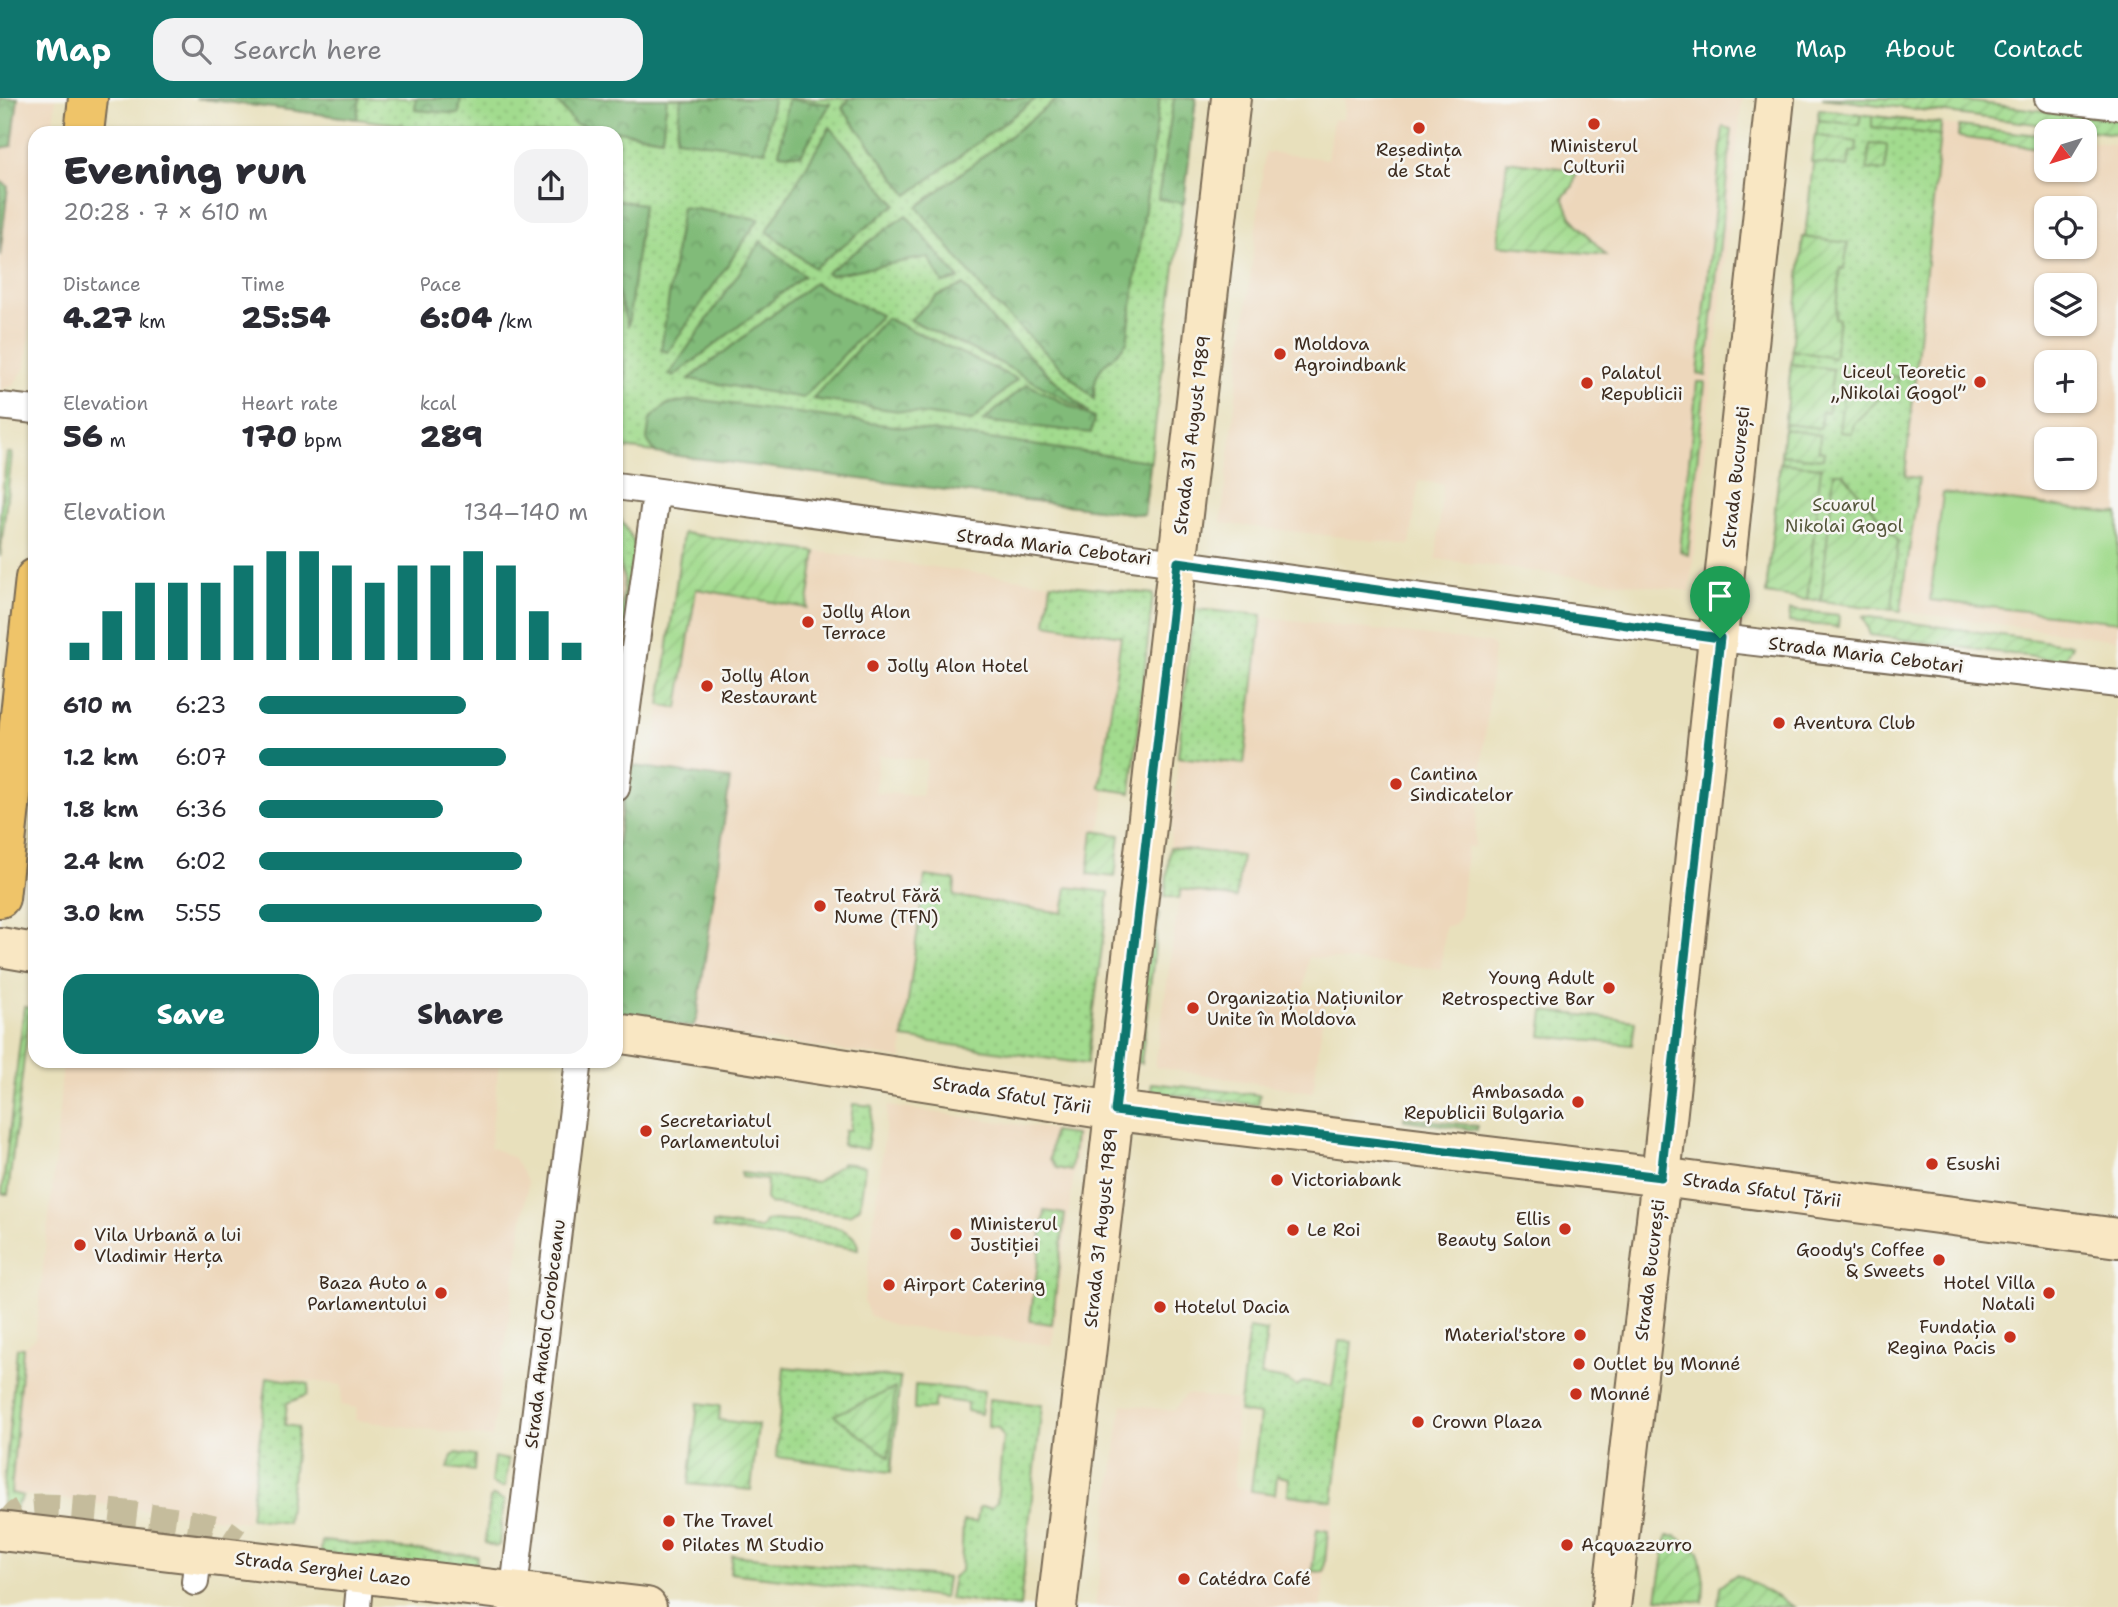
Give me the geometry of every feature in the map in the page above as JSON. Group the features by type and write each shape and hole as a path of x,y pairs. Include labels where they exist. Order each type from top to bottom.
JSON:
{"main road":[{"path":"85,126 88,98"},
{"name":"Strada 31 August 1989","path":"1056,1607 1231,98"},
{"name":"Strada București","path":"1611,1607 1720,638 1775,98"},
{"path":"0,898 28,642"},
{"path":"0,947 28,952"},
{"name":"Strada Sfatul Țării","path":"623,1034 1115,1111 1661,1177 2118,1238"},
{"name":"Strada Serghei Lazo","path":"0,1531 190,1559 248,1553 302,1561 359,1590 647,1607"}],"street":[{"path":"2062,99 2118,106"},
{"path":"0,406 28,409"},
{"name":"Strada Maria Cebotari","path":"623,487 1720,638 2118,684"},
{"path":"623,737 656,494"},
{"name":"Strada Anatol Corobceanu","path":"512,1599 578,1068"}],"shaded area":[{"path":"0,98 56,98 53,126 28,126 28,348 26,366 14,384 0,391"},
{"path":"1345,98 1742,98 1690,591 1436,559 1443,484 1419,481 1410,545 1221,523 1265,152 1327,159 1333,119 1343,120"},
{"name":"Liceul Teoretic „Nikolai Gogol”","path":"1941,124 2034,135 2034,182 2097,182 2097,143 2118,145 2118,640 1901,611 1919,478 1905,477"},
{"path":"623,521 633,537 623,651"},
{"path":"683,533 1132,594 1092,890 1109,892 1087,1064 903,1038 902,1059 623,1020 623,801 628,765 652,769","holes":["879,755 927,761 921,796 875,792"]},
{"path":"1193,609 1490,643 1494,648 1474,847 1467,847 1460,917 1452,926 1445,926 1441,969 1308,957 1303,995 1325,999 1313,1092 1155,1067 1179,899 1165,896"},
{"path":"62,1068 498,1068 490,1147 514,1158 528,1183 492,1438 355,1420 357,1408 341,1405 342,1385 265,1375 247,1522 11,1493 23,1348 35,1338 54,1172"},
{"name":"Ministerul Justiției","path":"888,1106 1079,1133 1052,1345 895,1326 869,1315 864,1300"},
{"path":"1186,1394 1236,1400 1235,1487 1335,1504 1321,1607 1095,1607 1122,1404 1174,1411"}],"green space":[{"path":"0,98 18,98 12,146 0,148"},
{"path":"196,98 1196,98 1144,515 623,448 623,126 403,125"},
{"path":"196,98 360,98 357,119"},
{"path":"416,98 461,98 459,114 415,110"},
{"path":"554,98 667,98 662,138 623,132 623,126 575,124"},
{"path":"681,98 773,98 765,151 676,139"},
{"path":"850,98 1037,98 908,195 842,108"},
{"path":"1059,98 1160,98 1127,342 1099,371 1094,387 1094,399 992,301 917,207"},
{"path":"1174,98 1196,98 1184,203 1158,199"},
{"path":"1822,98 1941,98 2118,120 2118,134 2097,131 2097,119 2034,119 2034,124"},
{"path":"788,99 830,104 801,155 779,153"},
{"name":"Scuarul Nikolai Gogol","path":"1819,109 1941,124 1905,476 1919,478 1901,611 1766,594"},
{"path":"1819,109 1861,114 1859,125 1818,120"},
{"path":"1872,116 1941,124 1940,135 1872,127"},
{"path":"1959,126 2034,135 2034,147 1958,137"},
{"path":"830,127 896,204 814,268 767,231"},
{"path":"1723,127 1732,129 1706,376 1698,374"},
{"path":"1815,135 1857,142 1856,152 1850,152 1848,167 1811,162"},
{"path":"1870,144 1887,145 1885,171 1867,169"},
{"path":"1507,161 1577,170 1573,186 1563,197 1571,217 1606,255 1498,245"},
{"path":"0,181 8,186 0,256"},
{"path":"623,201 643,204 628,327 623,311"},
{"path":"682,207 759,219 668,352 661,350"},
{"path":"906,215 959,279 943,283 928,257 830,275 826,273"},
{"path":"1803,237 1848,243 1844,269 1840,268 1835,318 1839,319 1834,358 1792,350"},
{"path":"761,241 804,276 674,376 669,375"},
{"path":"814,283 881,315 803,398 689,379"},
{"path":"963,285 993,321 1089,413 1000,363 910,320 936,296"},
{"path":"886,318 1017,379 972,421 812,399"},
{"path":"623,363 625,377 623,400"},
{"path":"1791,364 1833,369 1828,412 1822,412 1820,428 1785,424"},
{"path":"1846,371 1898,377 1896,393 1886,392 1854,423 1852,433 1839,432"},
{"path":"1697,382 1705,382 1688,555 1680,551"},
{"path":"1027,384 1094,418 1091,433 983,421"},
{"path":"695,399 1150,461 1144,515 656,453 647,440 650,419 666,405"},
{"path":"1784,429 1820,435 1819,451 1824,452 1823,459 1781,455"},
{"path":"7,453 12,453 0,557 0,515"},
{"path":"1780,463 1821,467 1807,600 1766,594"},
{"path":"1834,473 1843,473 1898,541 1892,610 1821,601"},
{"path":"1943,493 2118,514 2118,622 1930,600"},
{"path":"623,523 637,548 623,650 623,592"},
{"path":"683,533 816,552 807,608 696,589 678,708 660,705"},
{"path":"1051,583 1153,594 1131,793 1100,788 1121,636 1046,624"},
{"path":"1193,609 1262,615 1244,764 1178,757"},
{"path":"1790,610 1839,615 1838,627 1789,622"},
{"path":"1863,616 2072,645 2064,661 1870,635"},
{"path":"628,765 730,779 697,1017 693,1027 623,1020 623,801"},
{"path":"1093,831 1120,835 1115,877 1088,874"},
{"path":"1170,847 1242,856 1236,898 1181,889 1179,899 1165,896"},
{"path":"925,876 955,880 954,896 1063,913 1067,887 1109,892 1087,1064 903,1038"},
{"path":"1153,912 1159,913 1141,1063 1135,1062"},
{"path":"24,1007 28,1008 28,1025 8,1194 2,1194"},
{"path":"1544,1011 1635,1021 1632,1045 1541,1036"},
{"path":"1152,1083 1260,1095 1258,1105 1151,1092"},
{"path":"853,1104 873,1106 867,1149 842,1145 845,1130 850,1130"},
{"path":"1404,1117 1477,1126 1477,1130 1404,1120"},
{"path":"1053,1132 1075,1135 1071,1171 1057,1168 1050,1159"},
{"path":"843,1163 865,1166 860,1207 850,1215 770,1204 766,1199 767,1180 741,1177 741,1173 817,1182"},
{"path":"1045,1211 1065,1214 1052,1324 1030,1321"},
{"path":"766,1221 837,1228 855,1240 858,1249 713,1228 713,1223 761,1229"},
{"path":"1249,1328 1267,1331 1261,1376 1287,1380 1296,1386 1303,1382 1332,1386 1339,1341 1352,1342 1333,1501 1288,1495 1289,1478 1277,1476 1275,1494 1251,1491 1260,1415 1239,1412"},
{"path":"17,1348 23,1348 11,1493 23,1496 14,1510 2,1504"},
{"path":"784,1367 900,1378 891,1472 776,1457"},
{"path":"267,1377 309,1384 307,1395 287,1403 285,1425 298,1427 287,1523 250,1518"},
{"path":"915,1385 984,1391 981,1414 967,1411 967,1403 935,1399 933,1409 914,1409"},
{"path":"895,1388 889,1457 834,1415"},
{"path":"989,1399 1042,1405 1020,1607 949,1599 953,1577 961,1571 963,1521 977,1522 979,1507 992,1507 997,1502 1003,1437 998,1428 988,1427"},
{"path":"698,1403 720,1406 719,1420 758,1425 751,1490 689,1484"},
{"path":"457,1453 475,1456 474,1471 448,1468 452,1456"},
{"path":"494,1457 508,1460 505,1487 502,1488 491,1483"},
{"path":"493,1496 504,1500 499,1545 495,1547 485,1543 490,1499"},
{"path":"1317,1529 1328,1531 1324,1572 1312,1571"},
{"path":"1667,1536 1676,1536 1699,1552 1704,1581 1703,1602 1657,1598"},
{"path":"322,1541 477,1556 475,1572 321,1553"},
{"path":"732,1555 947,1578 944,1598 730,1573"},
{"path":"1737,1574 1794,1607 1718,1607 1720,1586"}],"tunnel":[{"path":"6,1531 13,1517 26,1508 61,1507 206,1526 222,1530 238,1541"}],"place":[{"name":"Ministerul Culturii","path":"1594,124"},
{"name":"Reședința de Stat","path":"1419,128"},
{"name":"Moldova Agroindbank","path":"1280,354"},
{"name":"Liceul Teoretic „Nikolai Gogol”","path":"1980,382"},
{"name":"Palatul Republicii","path":"1587,383"},
{"name":"Jolly Alon Terrace","path":"808,622"},
{"name":"Jolly Alon Hotel","path":"873,666"},
{"name":"Jolly Alon Restaurant","path":"707,686"},
{"name":"Aventura Club","path":"1779,723"},
{"name":"Cantina Sindicatelor","path":"1396,784"},
{"name":"Teatrul Fără Nume (TFN)","path":"820,906"},
{"name":"Young Adult Retrospective Bar","path":"1609,988"},
{"name":"Organizația Națiunilor Unite în Moldova","path":"1193,1008"},
{"name":"Ambasada Republicii Bulgaria","path":"1578,1102"},
{"name":"Secretariatul Parlamentului","path":"646,1131"},
{"name":"Esushi","path":"1932,1164"},
{"name":"Victoriabank","path":"1277,1180"},
{"name":"Ellis Beauty Salon","path":"1565,1229"},
{"name":"Le Roi","path":"1293,1230"},
{"name":"Ministerul Justiției","path":"956,1234"},
{"name":"Vila Urbană a lui Vladimir Herța","path":"80,1245"},
{"name":"Goody's Coffee & Sweets","path":"1939,1260"},
{"name":"Airport Catering","path":"889,1285"},
{"name":"Baza Auto a Parlamentului","path":"441,1293"},
{"name":"Hotel Villa Natali","path":"2049,1293"},
{"name":"Hotelul Dacia","path":"1160,1307"},
{"name":"Material'store","path":"1580,1335"},
{"name":"Fundația Regina Pacis","path":"2010,1337"},
{"name":"Outlet by Monné","path":"1579,1364"},
{"name":"Monné","path":"1576,1394"},
{"name":"Crown Plaza","path":"1418,1422"},
{"name":"The Travel","path":"669,1521"},
{"name":"Pilates M Studio","path":"668,1545"},
{"name":"Acquazzurro","path":"1567,1545"},
{"name":"Catédra Café","path":"1184,1579"}],"route":[{"path":"1178,562 1720,638 1661,1177 1115,1111 1178,562"}]}
